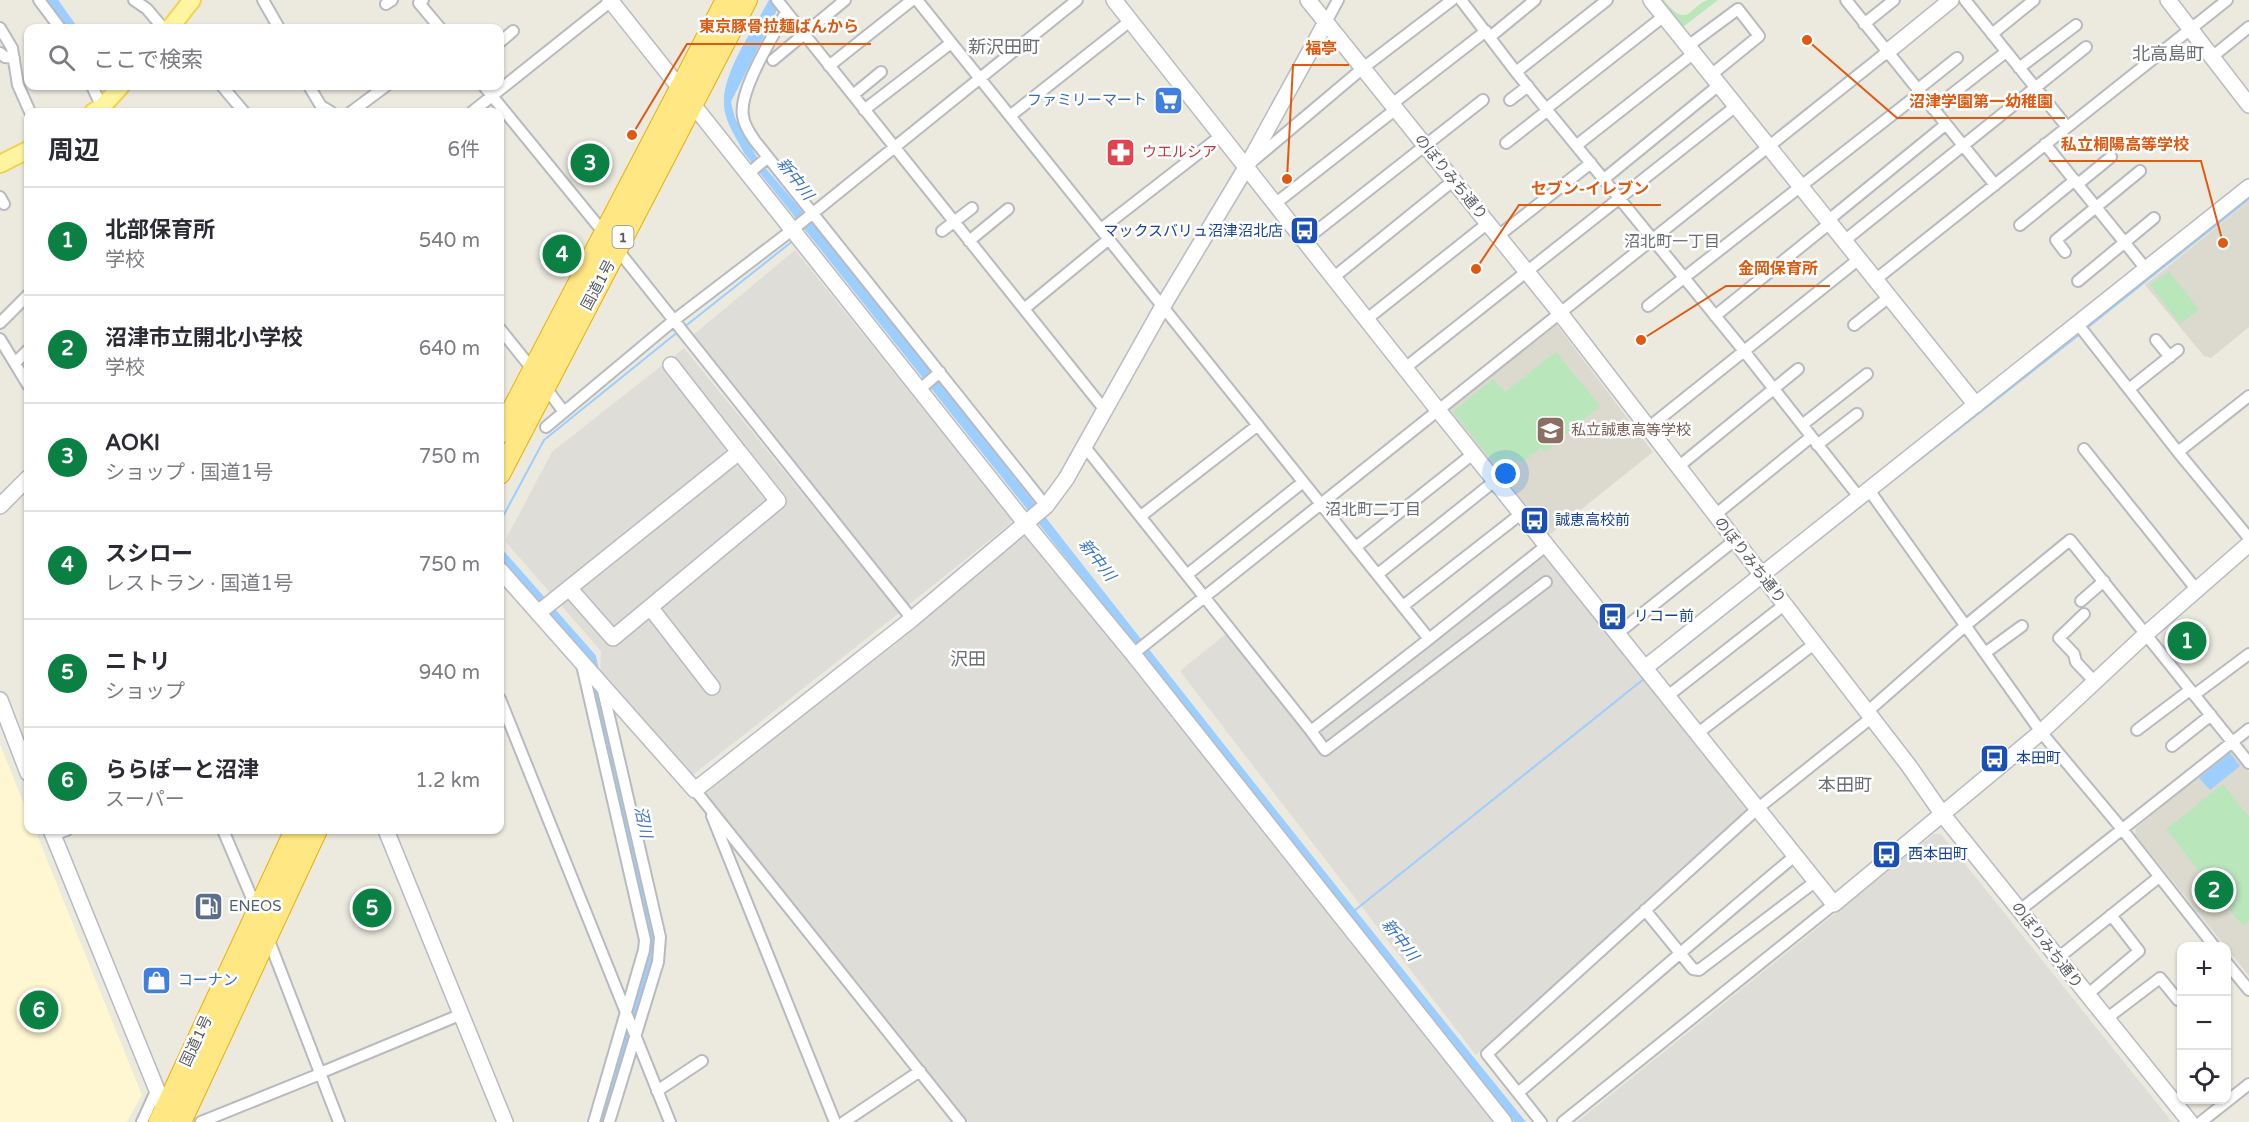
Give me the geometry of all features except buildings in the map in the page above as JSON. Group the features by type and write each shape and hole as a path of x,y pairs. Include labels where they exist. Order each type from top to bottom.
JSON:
{"highway":[{"name":"国道1号","path":"504,425 726,0"},
{"name":"国道1号","path":"504,466 747,0"},
{"name":"国道1号","path":"165,1118 293,834"},
{"name":"国道1号","path":"181,1122 315,834"}],"main road":[{"path":"173,24 192,0"},
{"path":"103,108 118,90"},
{"path":"0,164 24,152"}],"street":[{"path":"39,0 57,24"},
{"path":"134,0 147,9 160,24"},
{"path":"263,0 277,24"},
{"path":"504,86 611,0 693,105 750,173 803,244 919,390 1133,654 1504,1122"},
{"path":"773,60 845,0"},
{"path":"829,66 912,0"},
{"path":"917,0 1429,639"},
{"path":"546,427 674,321 794,229 811,212 1077,0"},
{"path":"1114,0 1438,410 1834,904"},
{"name":"のぼりみち通り","path":"1308,0 1560,313 1943,814 2190,1122"},
{"path":"695,790 912,619 1044,508 1066,479 1163,306 1247,166 1338,0"},
{"path":"1247,166 1363,68 1452,0"},
{"path":"1461,0 1516,72 1744,351 1814,441 1868,496 2041,732 2122,829 2211,942"},
{"path":"1276,203 1394,106 1535,0"},
{"path":"1516,72 1607,0"},
{"path":"1651,0 1976,405"},
{"path":"1846,0 1995,185"},
{"path":"1864,24 1894,0"},
{"path":"1133,654 1951,0"},
{"path":"1965,0 2067,127"},
{"path":"1992,34 2034,0"},
{"path":"2168,0 2249,105"},
{"path":"1875,280 2227,0"},
{"path":"419,1 437,24"},
{"path":"783,5 893,147 1104,409"},
{"path":"783,5 744,93 742,115 748,130 766,159 940,372 1044,508"},
{"path":"1577,145 1738,9 1759,36 1715,80 1604,179"},
{"path":"1506,142 1664,16"},
{"path":"1010,116 1130,21"},
{"path":"2019,68 2076,25"},
{"path":"2212,57 2249,27"},
{"path":"0,28 12,48 18,85 28,108"},
{"path":"504,39 513,31"},
{"path":"864,110 951,43"},
{"path":"1844,241 2086,47"},
{"path":"1933,108 2006,52"},
{"path":"0,53 5,57 14,58"},
{"path":"1648,306 1801,186 1958,58"},
{"path":"852,95 881,72"},
{"path":"1510,100 1528,86"},
{"path":"93,90 99,108"},
{"path":"225,90 241,108"},
{"path":"311,90 324,108"},
{"path":"356,108 381,90"},
{"path":"487,90 502,108"},
{"path":"477,108 499,90"},
{"path":"1305,240 1483,100"},
{"path":"1405,368 1736,106"},
{"path":"504,111 604,233"},
{"path":"1715,316 1830,223 1831,218 1945,125"},
{"path":"1101,229 1222,135"},
{"path":"2045,144 2146,269"},
{"path":"2020,225 2110,157"},
{"path":"750,173 766,159"},
{"path":"1498,236 1592,163"},
{"path":"2065,252 2056,240 2140,171"},
{"path":"1334,277 1454,180"},
{"path":"1646,667 1765,580 1976,405 2249,187"},
{"path":"942,231 972,208"},
{"path":"969,241 1008,209"},
{"path":"2078,281 2154,218"},
{"path":"1367,319 1488,223"},
{"path":"1024,309 1109,239"},
{"path":"617,249 912,619"},
{"path":"1648,428 1859,259"},
{"path":"1854,325 1889,297"},
{"path":"0,323 24,299"},
{"path":"2077,323 2249,538"},
{"path":"504,334 532,370"},
{"path":"0,339 24,378"},
{"path":"2128,389 2174,353 2156,340"},
{"path":"15,363 24,354"},
{"path":"569,588 614,638 778,501 670,364"},
{"path":"1678,467 1798,369"},
{"path":"919,390 940,372"},
{"path":"1802,425 1867,374"},
{"path":"545,387 564,412"},
{"path":"2178,452 2249,396"},
{"path":"1714,515 1814,441 1857,414"},
{"path":"1141,516 1258,425"},
{"path":"1084,447 1188,574 1325,750 1546,582"},
{"path":"2084,449 2196,589"},
{"path":"544,609 739,452"},
{"path":"1356,547 1474,453"},
{"path":"1378,574 1496,480"},
{"path":"0,506 24,482"},
{"path":"1188,574 1303,482"},
{"path":"1403,606 1522,513"},
{"path":"1618,633 1735,540"},
{"path":"1541,1122 1486,1054 1757,809 1869,715 1965,626 2070,540 2249,763"},
{"path":"1311,731 1547,544"},
{"path":"1563,1122 1834,904 2041,732 2146,633 2249,544"},
{"path":"504,576 544,609 584,665 708,805 960,1122"},
{"path":"2081,601 2104,581"},
{"path":"1669,696 1784,604"},
{"path":"650,607 712,687"},
{"path":"2084,614 2059,638 2074,654 2076,662 2095,682"},
{"path":"1984,653 2022,626"},
{"path":"1698,733 1814,644"},
{"path":"2137,730 2249,654"},
{"path":"584,665 645,940 594,1122"},
{"path":"601,684 660,937 658,962 609,1122"},
{"path":"0,700 24,762"},
{"path":"504,709 670,1122"},
{"path":"2172,746 2211,715"},
{"path":"2020,910 2249,729"},
{"path":"708,805 835,1122"},
{"path":"58,834 157,1089 165,1118"},
{"path":"224,834 257,910"},
{"path":"388,834 505,1122"},
{"path":"1518,1093 1796,855"},
{"path":"2058,958 2159,877"},
{"path":"1645,910 1693,969 1699,970 1816,881"},
{"path":"2087,994 2139,951 2111,915"},
{"path":"267,935 339,1122"},
{"path":"2231,968 2249,989"},
{"path":"2106,1019 2160,978 2177,999"},
{"path":"201,1122 462,1014"},
{"path":"657,1091 702,1061"},
{"path":"844,1122 920,1071"},
{"path":"2201,1122 2249,1084"},
{"path":"142,1122 157,1089"}],"shaded area":[{"path":"2249,201 2249,327 2211,358 2204,356 2145,285"},
{"path":"795,250 1011,518 1011,523 906,607 692,336"},
{"name":"私立誠恵高等学校","path":"1551,324 1557,325 1653,452 1548,536 1446,408"},
{"path":"684,348 899,613 690,777 600,673 601,651 505,541 552,452"},
{"path":"1024,533 1496,1122 968,1122 702,790"},
{"path":"1543,551 1751,810 1476,1055 1180,671 1227,633 1311,737"},
{"path":"0,744 24,804 24,834 37,834 142,1095 127,1122 0,1122"},
{"path":"2229,752 2233,752 2249,772 2249,976 2231,954 2231,942 2222,942 2135,834 2136,828"},
{"path":"1934,834 1941,834 2172,1122 1577,1122"}],"green space":[{"path":"1656,0 1664,0 1678,14 1683,15 1708,0 1718,0 1679,30"},
{"path":"2169,271 2199,310 2180,324 2150,285"},
{"path":"1556,352 1600,406 1545,452 1541,448 1523,462 1517,460 1502,473 1453,412 1493,379 1505,392"},
{"path":"2223,784 2249,817 2249,921 2243,926 2166,829"}],"water":[{"path":"769,0 782,0 731,102 735,118 758,159 879,305 1243,769 1526,1122 1514,1122 744,153 727,118 724,93 733,66"},
{"path":"2230,753 2240,766 2210,790 2199,778"}],"waterway":[{"name":"沼川","path":"49,0 66,24"},
{"path":"2087,328 2249,199"},
{"path":"683,328 794,240"},
{"path":"504,515 544,440 679,331"},
{"path":"1877,493 2080,334"},
{"path":"1771,577 1870,499"},
{"name":"沼川","path":"504,563 589,659 651,940 649,958 601,1116"},
{"path":"1654,671 1762,585"},
{"path":"1354,911 1645,678"}],"place":[{"name":"沼津学園第一幼稚園","path":"1807,40"},
{"name":"ファミリーマート","path":"1168,100"},
{"name":"東京豚骨拉麺ばんから","path":"632,135"},
{"name":"ウエルシア","path":"1121,152"},
{"name":"AOKI","path":"590,163"},
{"name":"福亭","path":"1287,179"},
{"name":"マックスバリュ沼津沼北店","path":"1304,231"},
{"name":"私立桐陽高等学校","path":"2223,243"},
{"name":"スシロー","path":"562,254"},
{"name":"セブン-イレブン","path":"1476,269"},
{"name":"金岡保育所","path":"1641,340"},
{"name":"私立誠恵高等学校","path":"1550,430"},
{"name":"誠恵高校前","path":"1534,520"},
{"name":"リコー前","path":"1613,616"},
{"name":"北部保育所","path":"2187,641"},
{"name":"本田町","path":"1995,758"},
{"name":"西本田町","path":"1887,854"},
{"name":"沼津市立開北小学校","path":"2214,890"},
{"name":"ENEOS","path":"208,906"},
{"name":"ニトリ","path":"372,908"},
{"name":"コーナン","path":"157,980"},
{"name":"ららぽーと沼津","path":"39,1010"}],"district":[{"name":"新沢田町","path":"1004,47"},
{"name":"北高島町","path":"2168,54"},
{"name":"沼北町一丁目","path":"1672,242"},
{"name":"沼北町二丁目","path":"1373,510"},
{"name":"沢田","path":"968,659"},
{"name":"本田町","path":"1845,785"}],"water label":[{"name":"新中川","path":"795,179"},
{"name":"新中川","path":"1097,560"},
{"name":"新中川","path":"1400,940"}]}
